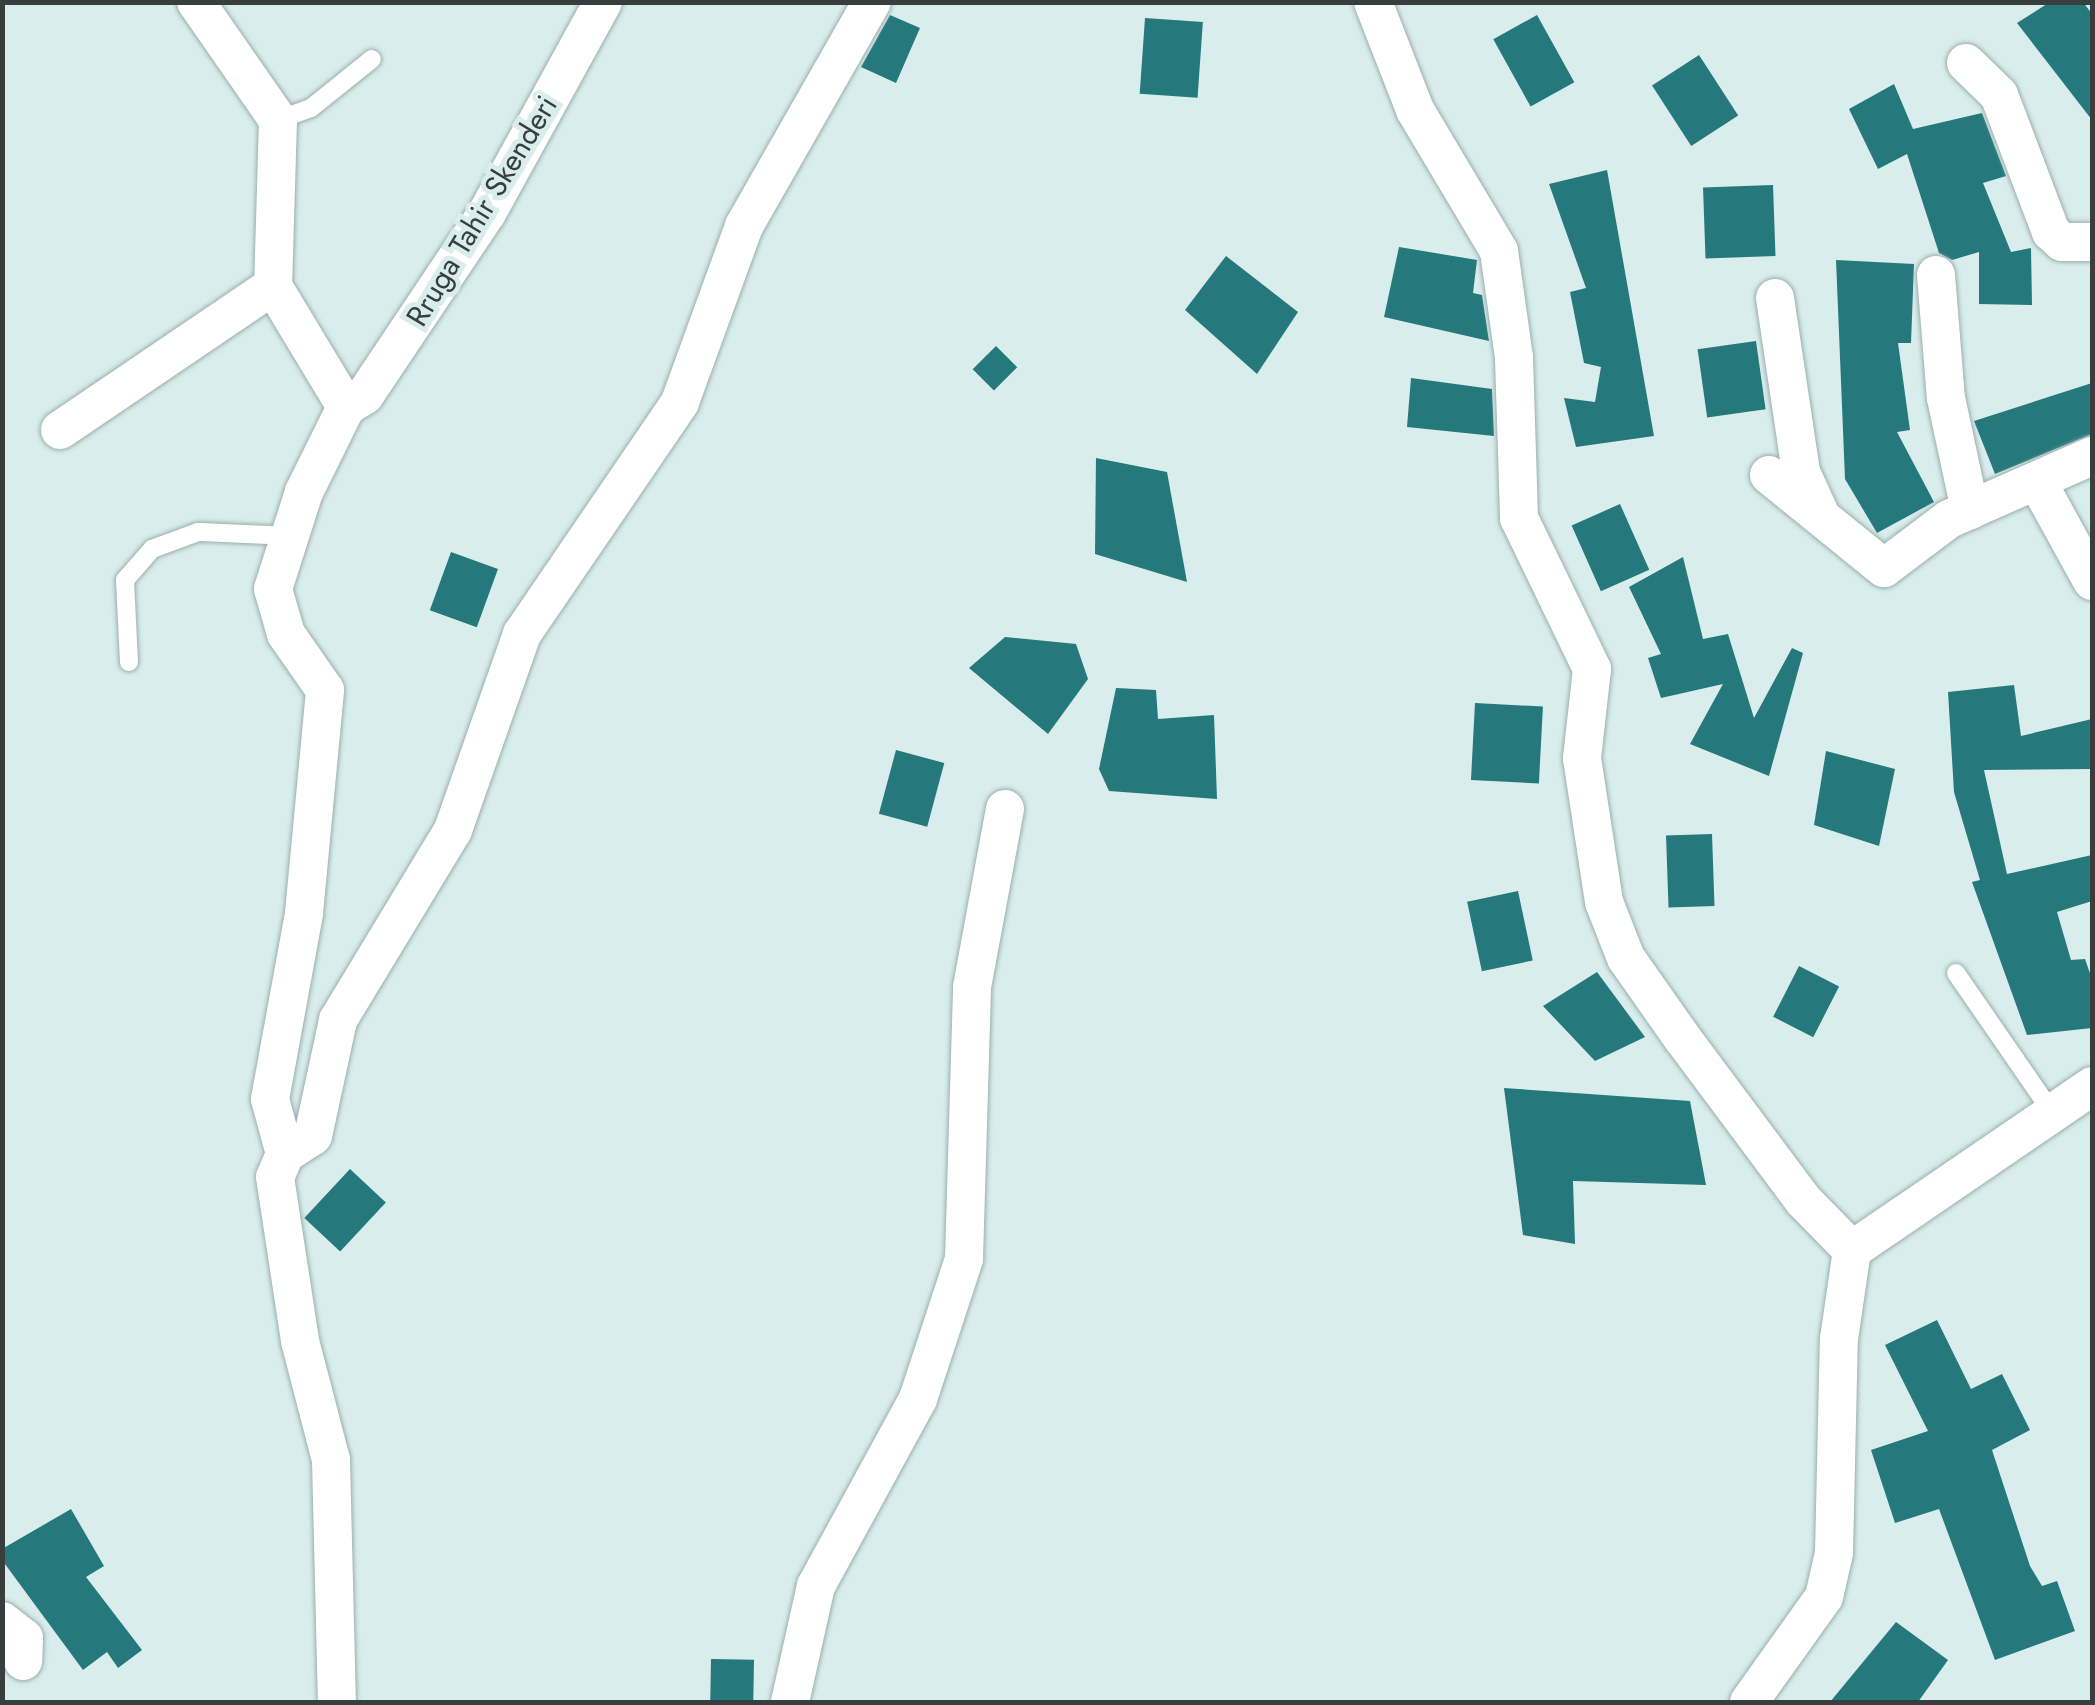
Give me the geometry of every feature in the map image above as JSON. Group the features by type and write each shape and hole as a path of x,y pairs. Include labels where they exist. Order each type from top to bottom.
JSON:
{"street":[{"path":"196,2 278,120 273,286 346,407 288,536 274,589 277,616 325,690 304,913 270,1099 285,1154"},
{"name":"Rruga Tahir Skenderi","path":"346,407 366,395 487,213 602,2"},
{"path":"337,1702 331,1460 300,1341 275,1177 285,1154 313,1136 338,1020 454,830 522,634 680,402 744,226 872,2"},
{"path":"1373,2 1415,110 1499,251 1516,374 1519,518 1592,668 1582,758 1604,902 1626,958 1683,1039 1803,1200 1852,1250"},
{"path":"1966,64 1999,95 2051,232 2062,242 2092,242"},
{"path":"1936,275 1946,398 1970,510"},
{"path":"60,430 273,286"},
{"path":"1774,298 1801,472 1829,531"},
{"path":"1769,475 1829,531 1884,568 1970,510 2092,456"},
{"path":"2038,481 2092,581"},
{"path":"790,1702 816,1586 918,1399 964,1259 972,987 1005,808"},
{"path":"1749,1702 1824,1597 1834,1553 1839,1339 1852,1250 2092,1086"},
{"path":"2,1621 24,1638 24,1661"}],"lane":[{"path":"278,120 311,108 372,59"},
{"path":"129,662 125,580 140,558 198,532 288,536"},
{"path":"1956,974 2052,1112"}],"building":[{"path":"2050,2 2083,2 2092,14 2092,120 2017,23"},
{"path":"890,15 920,28 896,83 861,67"},
{"path":"1537,15 1574,82 1531,107 1493,39"},
{"path":"1145,18 1203,22 1198,98 1140,94"},
{"path":"1699,55 1738,115 1691,146 1652,85"},
{"path":"1894,84 1913,129 1982,113 2006,176 1983,183 2011,252 2031,248 2032,305 1979,304 1979,252 1952,260 1939,253 1907,154 1878,169 1849,109"},
{"path":"1607,170 1654,436 1576,447 1564,398 1595,402 1601,367 1584,363 1570,292 1586,288 1549,184"},
{"path":"1773,185 1775,256 1706,258 1703,187"},
{"path":"1399,247 1477,260 1473,293 1482,295 1489,341 1384,317"},
{"path":"1226,256 1298,312 1257,374 1185,310"},
{"path":"1836,260 1914,264 1911,343 1898,343 1910,430 1897,432 1934,502 1877,533 1845,479"},
{"path":"1756,341 1766,409 1707,418 1698,349"},
{"path":"996,346 1017,367 994,391 973,369"},
{"path":"1411,378 1492,389 1494,436 1407,427"},
{"path":"2092,383 2092,434 1995,474 1974,421"},
{"path":"1096,458 1167,472 1187,582 1095,554"},
{"path":"1620,504 1649,570 1601,591 1572,526"},
{"path":"451,552 498,569 477,627 430,610"},
{"path":"1683,557 1703,639 1728,634 1754,718 1792,648 1803,653 1769,776 1690,744 1723,684 1661,698 1648,658 1661,654 1629,587"},
{"path":"1005,637 1076,644 1088,679 1048,734 969,668"},
{"path":"2014,685 2021,736 2092,719 2092,769 1984,770 2007,874 2092,855 2092,901 2057,912 2071,960 2085,959 2092,979 2092,1028 2027,1035 1972,882 1980,880 1954,792 1948,692"},
{"path":"1116,688 1156,690 1158,719 1214,715 1217,799 1109,791 1099,769"},
{"path":"1475,703 1543,707 1539,783 1471,780"},
{"path":"896,750 944,763 927,827 879,814"},
{"path":"1826,751 1895,769 1879,846 1814,825"},
{"path":"1712,834 1715,906 1669,908 1666,836"},
{"path":"1518,891 1533,960 1482,971 1467,902"},
{"path":"1799,966 1839,986 1813,1037 1773,1017"},
{"path":"1597,972 1645,1037 1595,1061 1543,1006"},
{"path":"1504,1088 1690,1101 1706,1185 1573,1181 1575,1244 1523,1235"},
{"path":"350,1169 386,1202 340,1251 304,1218"},
{"path":"1937,1320 1971,1389 2002,1374 2030,1430 1992,1450 2030,1566 2042,1586 2057,1581 2075,1631 1995,1660 1939,1509 1895,1523 1871,1450 1928,1431 1885,1345"},
{"path":"71,1509 104,1566 86,1577 142,1650 118,1668 107,1652 83,1670 2,1560 2,1549"},
{"path":"1896,1622 1948,1660 1918,1702 1830,1702"},
{"path":"711,1659 754,1660 753,1702 710,1702"}]}
